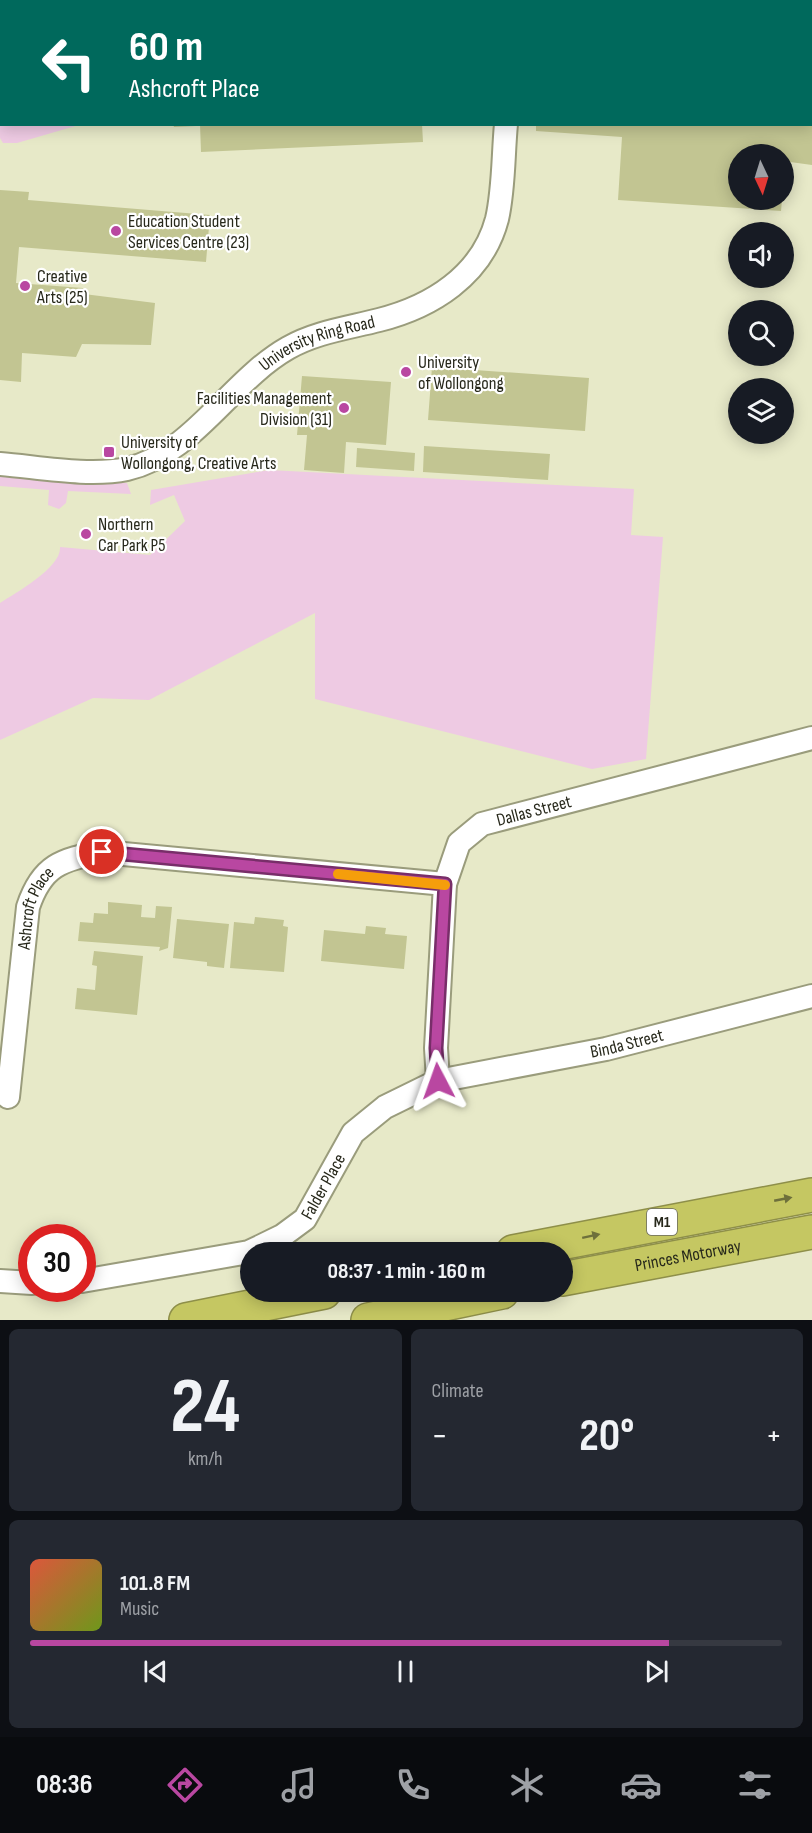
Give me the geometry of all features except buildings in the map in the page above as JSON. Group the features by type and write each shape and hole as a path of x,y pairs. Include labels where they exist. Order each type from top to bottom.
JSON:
{"highway":[{"name":"Princes Motorway","path":"565,1242 812,1195"},
{"name":"Princes Motorway","path":"573,1277 812,1232"},
{"path":"186,1320 275,1302"},
{"path":"368,1320 454,1302"}],"street":[{"name":"University Ring Road","path":"0,464 95,471 140,465 175,447 249,376 290,347 333,330 409,311 444,293 472,266 494,230 499,205 506,126"},
{"name":"Dallas Street","path":"438,1081 436,1048 445,884 459,843 482,824 812,738"},
{"name":"Ashcroft Place","path":"8,1098 28,907 35,886 50,868 73,858 102,852 445,884"},
{"name":"Binda Street","path":"438,1081 606,1049 812,996"},
{"name":"Falder Place","path":"96,1279 249,1252 282,1236 305,1219 353,1133 385,1107 438,1081"},
{"path":"0,1281 18,1282"}],"shaded area":[{"path":"0,126 76,126 17,143 3,143 0,138"},
{"path":"269,470 634,489 631,535 663,537 646,759 592,769 315,699 315,613 149,700 93,698 0,740 0,603 46,571 59,555 60,547 150,555 185,521 174,495 150,505 151,490"},
{"path":"0,475 127,483 131,494 68,491 66,503 59,509 48,505 49,490 0,486"}],"slow traffic":[{"path":"338,874 445,885"}],"place":[{"name":"Education Student Services Centre (23)","path":"116,231"},
{"name":"Creative Arts (25)","path":"25,286"},
{"name":"University of Wollongong","path":"406,372"},
{"name":"Facilities Management Division (31)","path":"344,408"},
{"name":"University of Wollongong, Creative Arts","path":"109,452"},
{"name":"Northern Car Park P5","path":"86,534"}],"route":[{"path":"102,852 445,884 436,1048 438,1081"}]}
